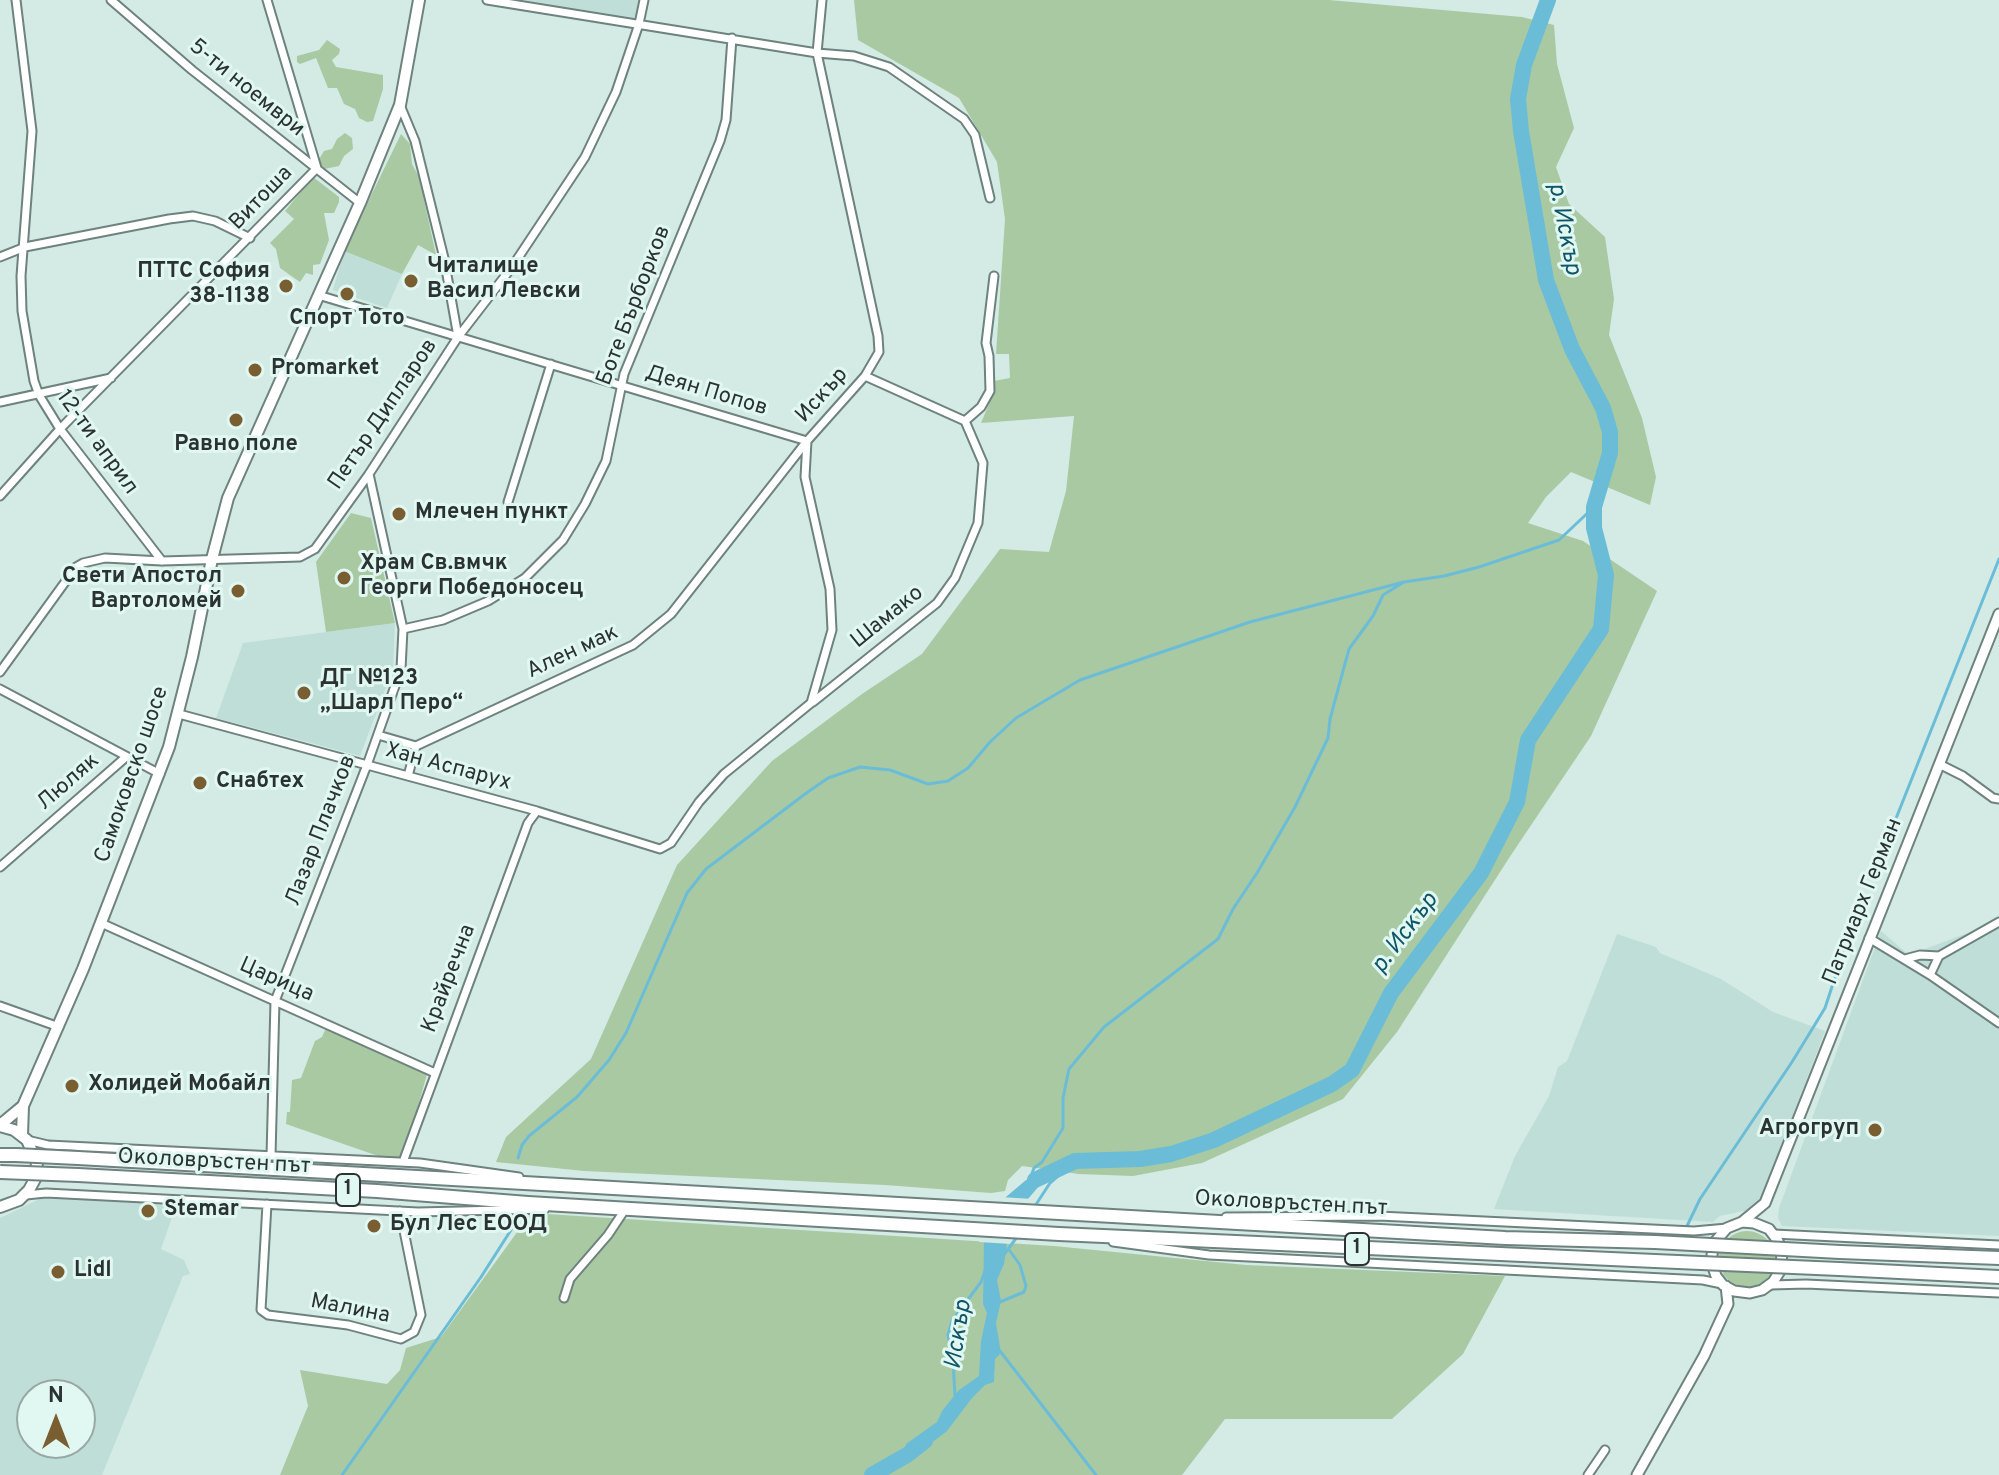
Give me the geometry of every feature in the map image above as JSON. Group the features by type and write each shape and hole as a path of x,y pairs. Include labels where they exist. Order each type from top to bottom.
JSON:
{"highway":[{"name":"Околовръстен път","path":"0,1155 1505,1238 1999,1258"},
{"name":"Околовръстен път","path":"0,1172 377,1191 1059,1234 1999,1277"}],"main road":[{"name":"Самоковско шосе","path":"0,1126 23,1106 59,1027 160,774 179,714 228,498 360,203 400,105 419,0"},
{"name":"Самоковско шосе","path":"23,1106 24,1137 35,1156 37,1172 24,1196"},
{"path":"0,1126 24,1137"},
{"path":"0,1207 24,1196"}],"street":[{"name":"12-ти април","path":"16,0 32,131 21,276 22,311 34,381 60,429 162,561"},
{"name":"5-ти ноември","path":"111,0 192,70 360,203"},
{"path":"267,0 317,168"},
{"path":"487,0 817,53 854,56 889,67 955,111 975,135 990,198"},
{"name":"Петър Дипларов","path":"0,672 76,567 105,558 162,561 300,557 315,549 369,474 458,337 512,267 585,157 616,92 644,0"},
{"name":"Искър","path":"811,703 832,630 830,589 805,477 807,441 865,376 879,352 817,53 822,0"},
{"name":"Боте Бърборков","path":"403,629 443,620 488,601 525,578 563,540 585,504 606,461 622,385 720,141 726,120 732,38"},
{"path":"400,105 415,141 444,258 458,337"},
{"name":"Витоша","path":"0,496 60,429 317,168"},
{"path":"0,257 25,247 193,216 215,221 250,238"},
{"path":"865,376 965,421 981,407 990,391 986,343 994,276"},
{"name":"Деян Попов","path":"318,295 807,441"},
{"path":"508,502 551,364"},
{"path":"0,402 111,378"},
{"name":"Шамако","path":"811,703 937,603 955,578 978,523 982,488 983,463 965,421"},
{"name":"Ален мак","path":"416,746 633,645 671,614 807,441"},
{"name":"Лазар Плачков","path":"271,1156 275,1001 401,669 403,629 369,474"},
{"name":"Патриарх Герман","path":"1765,1203 1999,614"},
{"path":"0,689 160,774"},
{"name":"Хан Аспарух","path":"179,714 537,811 660,849 671,843 699,802 724,774 811,703"},
{"path":"378,735 416,746 408,776"},
{"name":"Люляк","path":"0,867 126,757"},
{"path":"1939,764 1999,799"},
{"name":"Крайречна","path":"403,1162 528,823 537,811"},
{"path":"1905,959 1920,955 1939,956 1999,922"},
{"name":"Царица","path":"101,923 435,1073"},
{"path":"1869,938 1930,975 1999,1023"},
{"path":"1930,975 1939,956"},
{"path":"0,1006 59,1027"},
{"name":"Околовръстен път","path":"24,1137 48,1145 403,1162 581,1186"},
{"name":"Околовръстен път","path":"24,1196 37,1193 400,1211 622,1208"},
{"path":"1122,1215 1272,1218 1379,1216 1694,1231 1727,1228 1742,1222 1765,1203 1782,1259 1780,1271 1769,1286"},
{"name":"Малина","path":"267,1204 261,1310 268,1315 348,1325 401,1339 414,1332 421,1315 400,1211"},
{"path":"564,1298 570,1279 608,1235 622,1208"},
{"path":"1742,1222 1754,1223 1772,1232 1999,1245"},
{"path":"1727,1228 1716,1239 1711,1254 1712,1268 1724,1286 1728,1304"},
{"path":"1059,1234 1209,1255 1703,1280 1743,1293 1756,1292 1769,1286 1806,1284 1999,1293"},
{"path":"1637,1475 1704,1356 1728,1304 1743,1293"},
{"path":"1588,1475 1605,1450"}],"shaded area":[{"path":"487,0 644,0 639,24"},
{"path":"344,251 402,274 387,308 333,290"},
{"name":"ДГ №123 „Шарл Перо“","path":"395,623 393,669 360,756 216,718 243,643"},
{"path":"1999,921 1999,1236 1782,1226 1778,1218 1779,1208 1881,931 1909,955"},
{"path":"1617,934 1656,947 1660,953 1721,979 1773,1012 1825,1031 1761,1200 1753,1209 1720,1216 1713,1222 1494,1209 1515,1156 1549,1096 1558,1067 1567,1061"},
{"path":"44,1197 177,1203 161,1249 184,1260 190,1274 183,1276 102,1475 0,1475 0,1218"}],"green space":[{"path":"854,0 1329,0 1522,17 1554,25 1557,64 1574,128 1556,167 1569,204 1605,237 1614,299 1609,335 1642,418 1656,477 1650,505 1571,472 1546,497 1528,523 1583,541 1657,591 1591,736 1397,1032 1343,1099 1202,1163 1133,1176 1079,1174 1022,1166 1008,1180 1005,1191 991,1193 584,1171 496,1162 506,1137 591,1059 677,865 772,761 922,654 1000,549 1049,552 1066,491 1074,416 981,423 994,381 1010,378 1009,354 996,354 1005,219 997,162 959,98 858,40"},
{"path":"327,40 340,49 332,60 336,67 383,75 383,89 373,121 359,118 355,109 344,104 337,88 328,88 316,58 300,64 297,62 297,56 319,50"},
{"path":"345,133 352,138 353,149 344,156 339,166 324,169 318,161 324,151 332,149 337,139"},
{"path":"401,134 410,144 412,164 419,177 436,255 418,245 402,274 344,251"},
{"path":"313,177 339,197 339,202 334,213 324,213 329,240 320,264 313,265 313,275 306,273 300,282 280,268 276,249 270,243 294,219 285,211"},
{"path":"351,513 371,518 395,623 326,632 316,562"},
{"path":"326,1028 427,1074 404,1157 381,1157 286,1124 292,1080 301,1078 315,1041 322,1037"},
{"path":"531,1213 1054,1246 1246,1265 1505,1276 1463,1354 1392,1419 1225,1419 1182,1475 280,1475 308,1406 300,1370 387,1384 400,1370 406,1348 441,1337"},
{"path":"1747,1231 1767,1239 1775,1259 1767,1279 1747,1287 1727,1279 1719,1259 1727,1239"}],"water":[{"path":"1052,1171 1015,1214 1009,1228 1004,1264 997,1280 1001,1301 996,1323 1001,1353 995,1359 994,1382 985,1385 972,1398 947,1431 909,1460 906,1444 937,1422 959,1390 979,1376 981,1341 987,1313 983,1304 984,1239 1000,1202 1026,1180"}],"pier":[{"path":"1000,1197 1033,1199 1018,1216 1011,1244 979,1242 984,1219"}],"waterway":[{"name":"р. Искър","path":"1035,1180 1075,1161 1140,1159 1171,1154 1214,1140 1332,1084 1352,1070 1391,993 1481,873 1517,802 1528,740 1601,629 1606,575 1594,528 1594,507 1610,453 1610,432 1603,408 1572,349 1546,280 1518,99 1524,65 1548,0"},
{"name":"р. Искър","path":"1029,1182 1034,1168 1042,1162 1063,1128 1063,1098 1069,1069 1104,1027 1218,939 1295,807 1328,738 1330,719 1349,649 1373,616 1383,595 1404,582 1479,567 1559,540 1594,507"},
{"path":"1893,826 1999,559"},
{"path":"518,1158 529,1136 577,1097 609,1060 626,1033 687,893 706,869 828,778 860,767 890,770 928,784 948,781 968,768 1016,718 1080,680 1250,622 1404,582"},
{"path":"1687,1226 1700,1199 1825,1008 1848,938"},
{"path":"1035,1206 1050,1183 1075,1161"},
{"path":"342,1475 481,1277 515,1219"},
{"path":"1003,1256 1017,1237"},
{"path":"1000,1302 1024,1292 1026,1286 1020,1265 1010,1251"},
{"path":"955,1396 948,1335 952,1321 981,1282 985,1271"},
{"path":"1000,1351 1096,1475"},
{"name":"Искър","path":"872,1475 925,1441"}],"place":[{"name":"Читалище Васил Левски","path":"411,281"},
{"name":"ПТТС София 38-1138","path":"286,286"},
{"name":"Спорт Тото","path":"347,294"},
{"name":"Promarket","path":"255,370"},
{"name":"Равно поле","path":"236,420"},
{"name":"Млечен пункт","path":"399,514"},
{"name":"Храм Св.вмчк Георги Победоносец","path":"344,578"},
{"name":"Свети Апостол Вартоломей","path":"238,591"},
{"name":"ДГ №123 „Шарл Перо“","path":"304,693"},
{"name":"Снабтех","path":"200,783"},
{"name":"Холидей Мобайл","path":"72,1086"},
{"name":"Агрогруп","path":"1875,1130"},
{"name":"Stemar","path":"148,1211"},
{"name":"Бул Лес ЕООД","path":"374,1226"},
{"name":"Lidl","path":"58,1272"}]}
